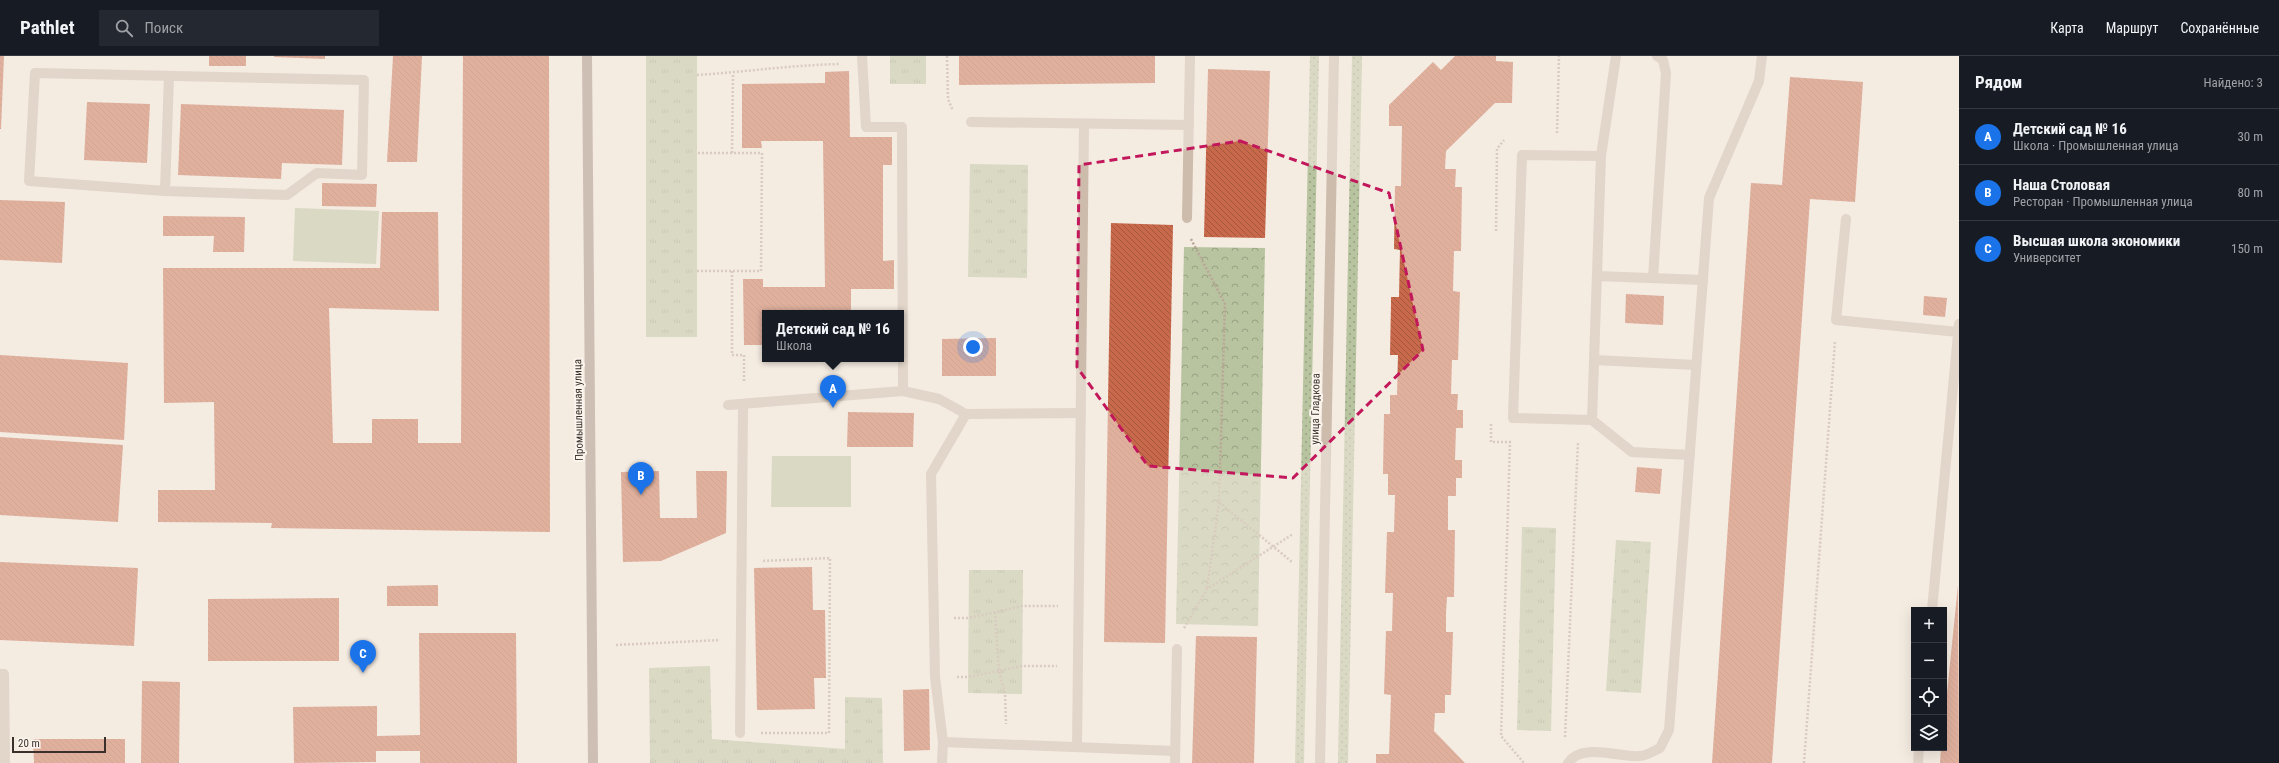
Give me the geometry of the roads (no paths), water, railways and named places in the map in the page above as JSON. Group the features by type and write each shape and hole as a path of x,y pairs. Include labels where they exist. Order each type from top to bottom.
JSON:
{"street":[{"name":"Промышленная улица","path":"587,56 593,763"},
{"path":"1187,218 1190,56"},
{"name":"улица Гладкова","path":"1320,763 1334,56"},
{"path":"1592,420 1601,156 1616,56"},
{"path":"1653,278 1666,73 1662,60 1657,56"},
{"path":"1570,761 1587,752 1641,756 1660,748 1669,730 1709,198 1759,81 1762,56"},
{"path":"862,60 866,127 902,127 903,310"},
{"path":"35,73 169,76 364,80 362,175 317,173 287,195 165,191 29,181 35,73"},
{"path":"165,191 169,76"},
{"path":"971,122 1189,125"},
{"path":"1076,747 1084,124"},
{"path":"1601,156 1522,155 1513,418 1592,420 1632,452 1690,455"},
{"path":"1846,219 1836,320 1959,328 1932,607"},
{"path":"1598,276 1703,280"},
{"path":"1594,360 1696,365"},
{"path":"903,362 903,390"},
{"path":"728,405 903,390 939,399 966,414 1081,413"},
{"path":"740,733 743,404"},
{"path":"942,763 942,742 935,677 930,474 966,414"},
{"path":"1175,763 1177,649"},
{"path":"0,674 4,674 5,763"},
{"path":"942,742 1175,751"},
{"path":"1918,763 1919,751"}],"place":[{"name":"Детский сад № 16","path":"833,408"},
{"name":"Наша Столовая","path":"641,495"},
{"name":"Высшая школа экономики","path":"363,673"}]}
